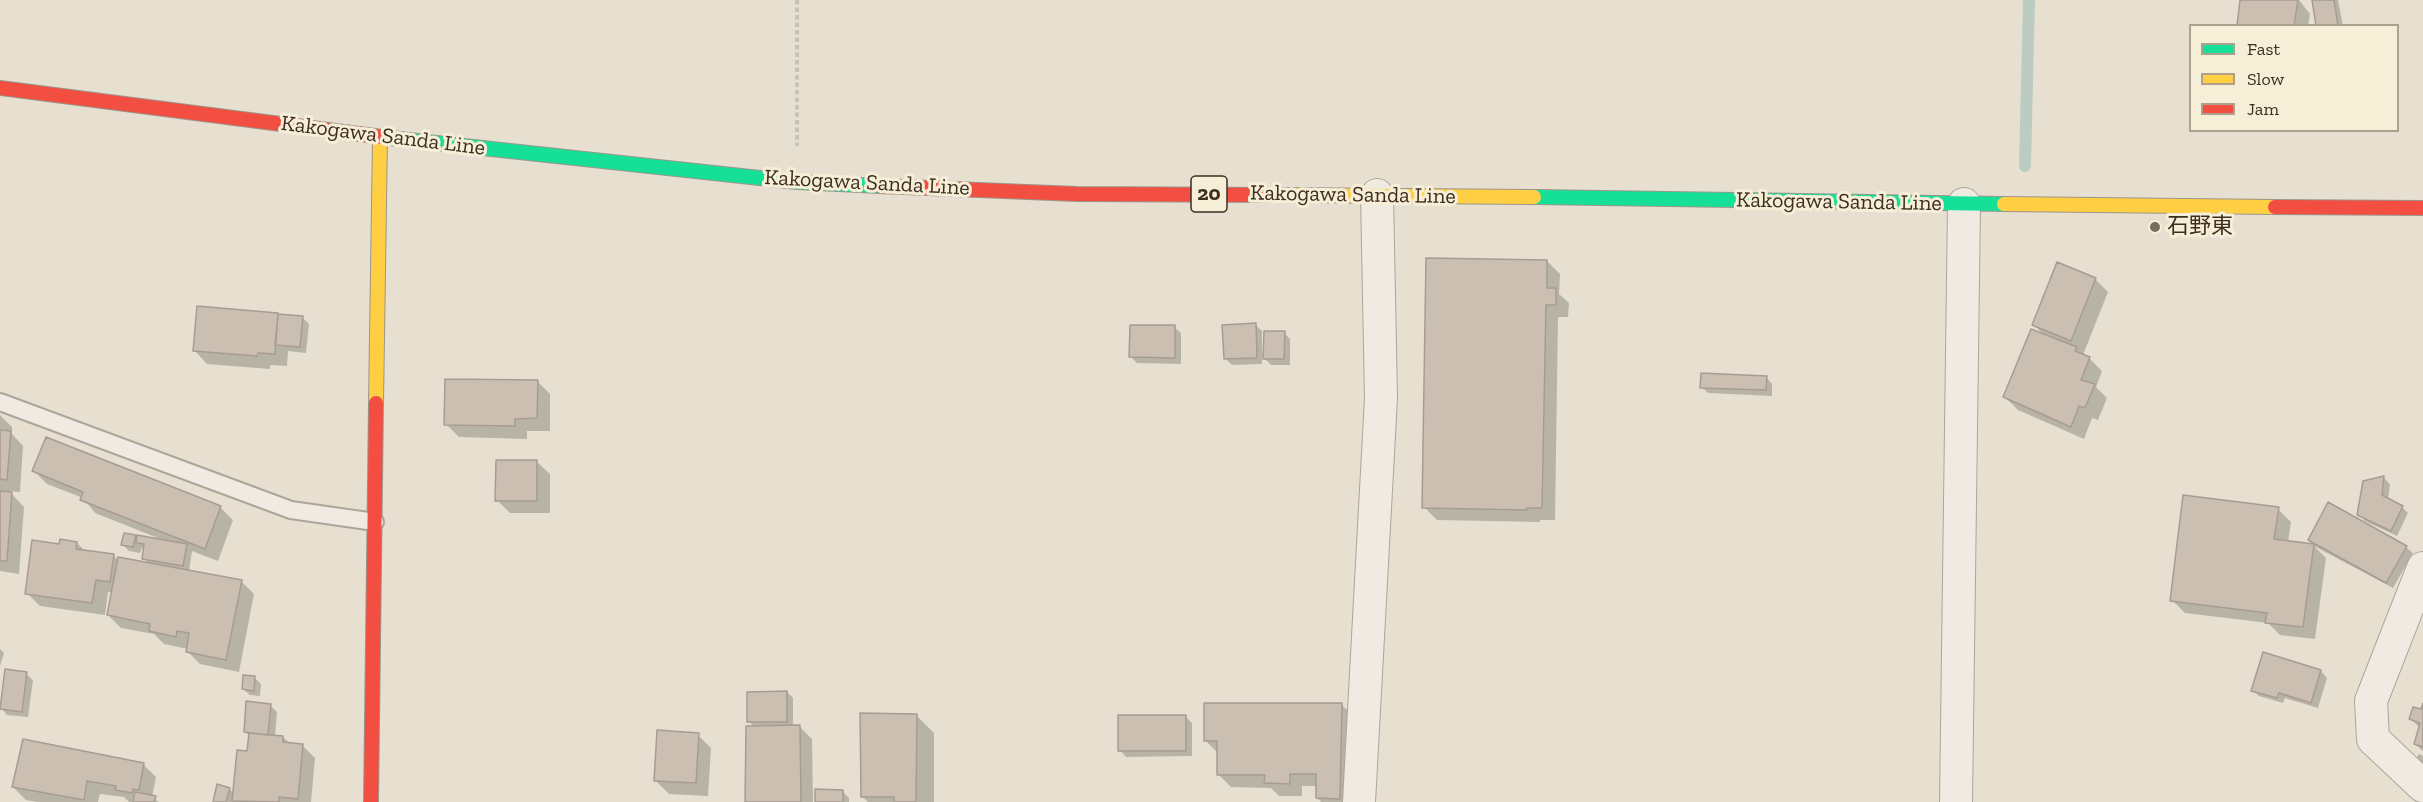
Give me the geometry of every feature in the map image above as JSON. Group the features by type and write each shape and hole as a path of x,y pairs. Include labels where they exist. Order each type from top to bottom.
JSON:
{"main road":[{"name":"Kakogawa Sanda Line","path":"0,88 380,137 797,182 1077,194 1377,195 2423,208"},
{"path":"371,802 380,137"}],"street":[{"path":"1359,802 1381,398 1377,195"},
{"path":"1956,802 1964,204"},
{"path":"2423,568 2371,701 2373,739 2423,786"}],"lane":[{"path":"0,402 291,510 375,522"}],"path":[{"path":"796,0 797,182"}],"building":[{"path":"2240,0 2298,0 2294,24 2237,24"},
{"path":"2312,0 2334,0 2338,24 2316,24"},
{"path":"1426,258 1547,260 1547,288 1556,288 1556,305 1546,305 1542,508 1527,508 1527,510 1422,508"},
{"path":"2057,262 2096,278 2071,341 2032,325"},
{"path":"197,306 278,313 275,354 258,353 257,356 193,351"},
{"path":"278,314 303,316 300,347 275,345"},
{"path":"1256,323 1257,358 1224,359 1222,325"},
{"path":"1130,325 1175,325 1175,358 1129,357"},
{"path":"2031,329 2077,347 2075,351 2090,357 2081,380 2095,384 2085,408 2079,406 2071,427 2003,397"},
{"path":"1264,331 1285,331 1284,359 1263,359"},
{"path":"1701,373 1767,376 1766,390 1700,388"},
{"path":"445,379 538,380 537,418 515,419 515,426 444,425"},
{"path":"0,430 11,431 7,480 0,479"},
{"path":"46,437 221,506 205,549 80,500 83,492 32,471"},
{"path":"496,460 537,460 537,501 495,501"},
{"path":"2384,476 2382,495 2403,506 2391,531 2357,515 2363,481"},
{"path":"0,491 12,492 7,561 0,561"},
{"path":"2183,495 2279,507 2274,539 2314,544 2303,627 2265,623 2267,613 2170,601"},
{"path":"2328,502 2407,546 2386,583 2308,540"},
{"path":"124,533 136,535 133,547 121,545"},
{"path":"137,535 187,544 183,566 142,559 144,544 136,543"},
{"path":"60,539 77,542 76,549 114,554 110,582 96,580 92,603 25,594 32,540 59,544"},
{"path":"118,557 242,580 226,660 186,652 189,633 177,631 176,637 149,631 150,624 107,615"},
{"path":"2263,652 2321,670 2311,703 2279,693 2277,698 2251,691"},
{"path":"5,669 27,672 22,712 0,709"},
{"path":"243,675 255,676 254,691 242,689"},
{"path":"787,691 787,722 747,722 747,692"},
{"path":"246,701 271,704 268,735 244,732"},
{"path":"1204,703 1342,703 1340,799 1316,798 1316,774 1290,774 1290,784 1264,783 1265,775 1217,775 1217,741 1204,741"},
{"path":"2423,703 2423,747 2414,744 2420,723 2409,719 2413,707 2421,709"},
{"path":"860,713 917,714 916,802 894,802 894,797 861,797"},
{"path":"1118,715 1186,715 1186,751 1118,751"},
{"path":"800,725 801,802 745,802 746,726"},
{"path":"657,730 699,733 696,783 654,781"},
{"path":"249,733 283,736 283,742 303,744 298,799 279,797 279,802 232,801 237,750 247,751"},
{"path":"23,739 144,763 139,790 133,789 132,793 115,790 116,786 87,781 84,800 12,787"},
{"path":"217,784 230,788 226,802 213,802"},
{"path":"815,789 843,790 843,802 815,802"},
{"path":"135,792 156,796 154,802 133,802"}],"waterway":[{"path":"2025,166 2029,0"}],"traffic: fast":[{"path":"390,138 797,182 880,186"},
{"path":"1534,197 2004,204"}],"traffic: slow":[{"path":"376,403 380,137"},
{"path":"1275,195 1534,197"},
{"path":"2004,204 2275,207"}],"traffic: jam":[{"path":"0,88 390,138"},
{"path":"880,186 1077,194 1275,195"},
{"path":"2275,207 2423,208"},
{"path":"371,802 376,403"}],"place":[{"name":"石野東","path":"2155,227"}]}
